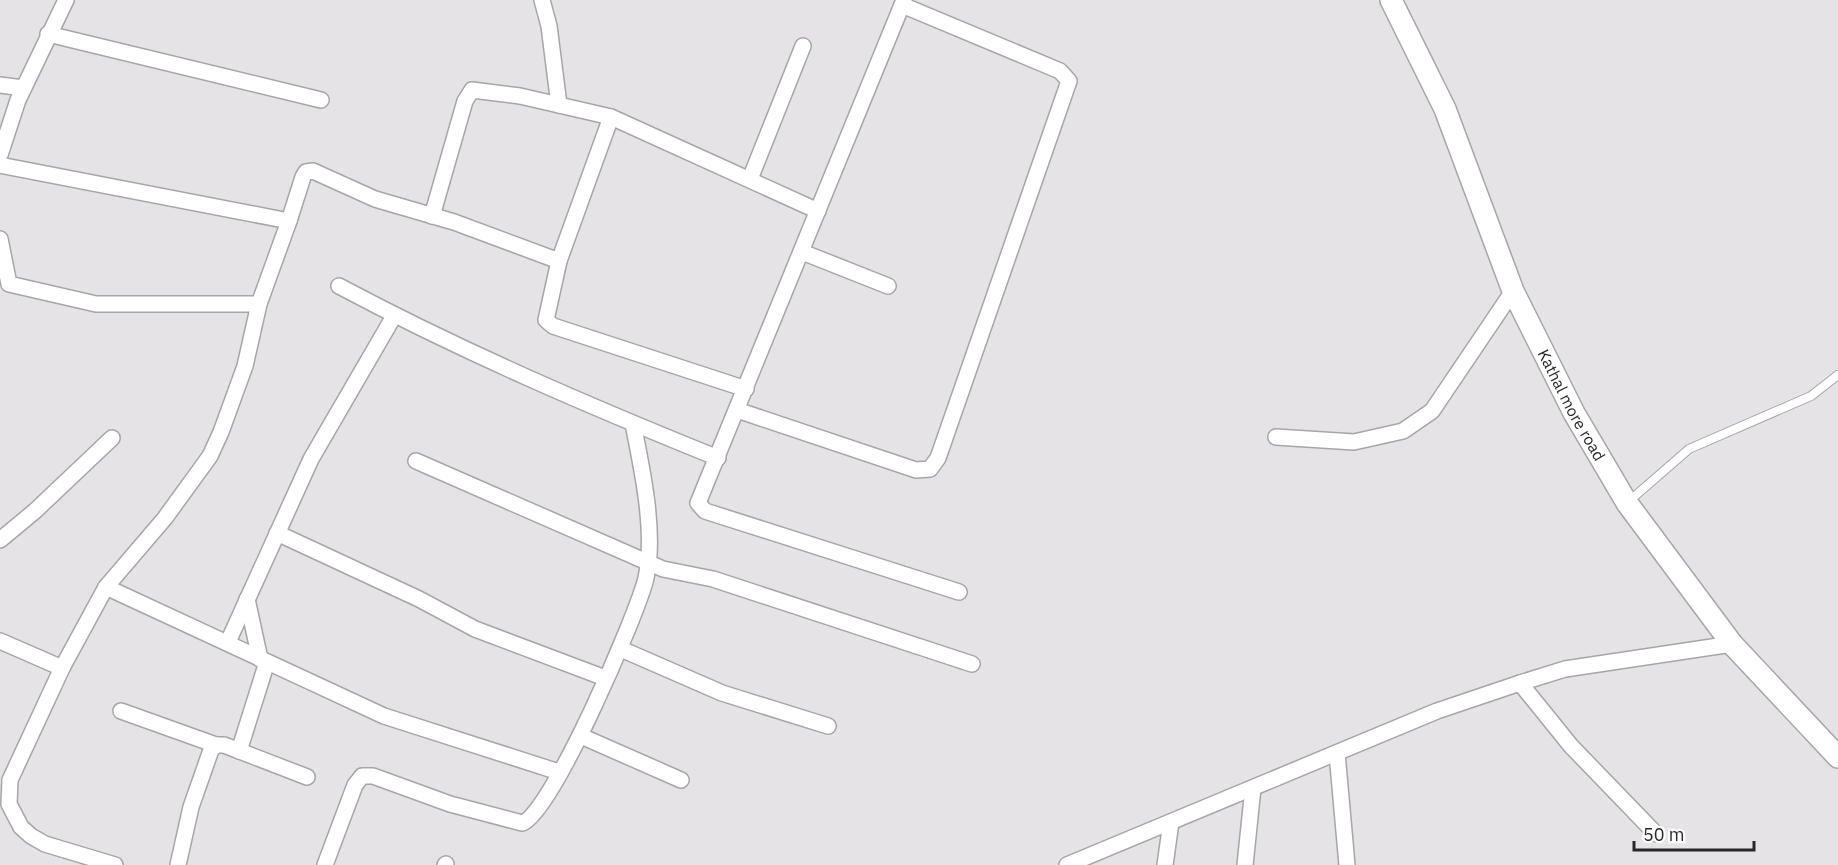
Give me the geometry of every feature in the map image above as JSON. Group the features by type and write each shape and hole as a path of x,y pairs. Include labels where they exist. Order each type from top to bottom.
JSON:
{"main road":[{"name":"Kathal more road","path":"1391,0 1445,109 1513,291 1574,413 1627,503 1732,644 1838,757"}],"street":[{"path":"0,155 23,88 66,0"},
{"path":"542,0 549,26 559,105"},
{"path":"737,410 916,470 930,470 938,458 1069,81 1060,71 903,2 698,503 705,511 959,592"},
{"path":"48,34 321,100"},
{"path":"750,179 803,46"},
{"path":"0,85 23,88"},
{"path":"432,216 465,101 472,90 520,96 611,117 818,211"},
{"path":"611,117 559,261 546,320 553,326 746,389"},
{"path":"0,165 289,221"},
{"path":"115,865 45,844 31,836 21,827 9,804 10,780 62,668 106,587 165,518 210,456 245,366 259,304 306,172 313,171 375,200 432,216 559,261"},
{"path":"0,239 4,283 96,304 259,304"},
{"path":"801,252 888,286"},
{"path":"339,286 394,316 633,424 717,458"},
{"path":"1276,437 1354,442 1403,431 1432,411 1513,291"},
{"path":"228,642 311,459 394,316"},
{"path":"325,865 356,785 362,776 373,776 450,804 522,823 537,813 581,736 605,678 621,649 646,577 648,540 642,471 633,424"},
{"path":"0,540 35,512 112,438"},
{"path":"416,461 647,564 713,579 972,664"},
{"path":"277,533 419,599 475,629 605,678"},
{"path":"106,587 384,716 559,772"},
{"path":"238,751 264,661 247,599"},
{"path":"0,641 62,668"},
{"path":"1067,865 1437,711 1520,683 1565,669 1732,644"},
{"path":"621,649 722,693 828,726"},
{"path":"1520,683 1571,746 1656,834"},
{"path":"121,711 307,777"},
{"path":"581,736 681,780"},
{"path":"178,865 191,807 211,750 216,745"},
{"path":"1337,753 1347,865"},
{"path":"1245,865 1253,788"},
{"path":"1165,865 1171,822"}],"lane":[{"path":"1627,503 1689,448 1811,396 1838,375"}]}
